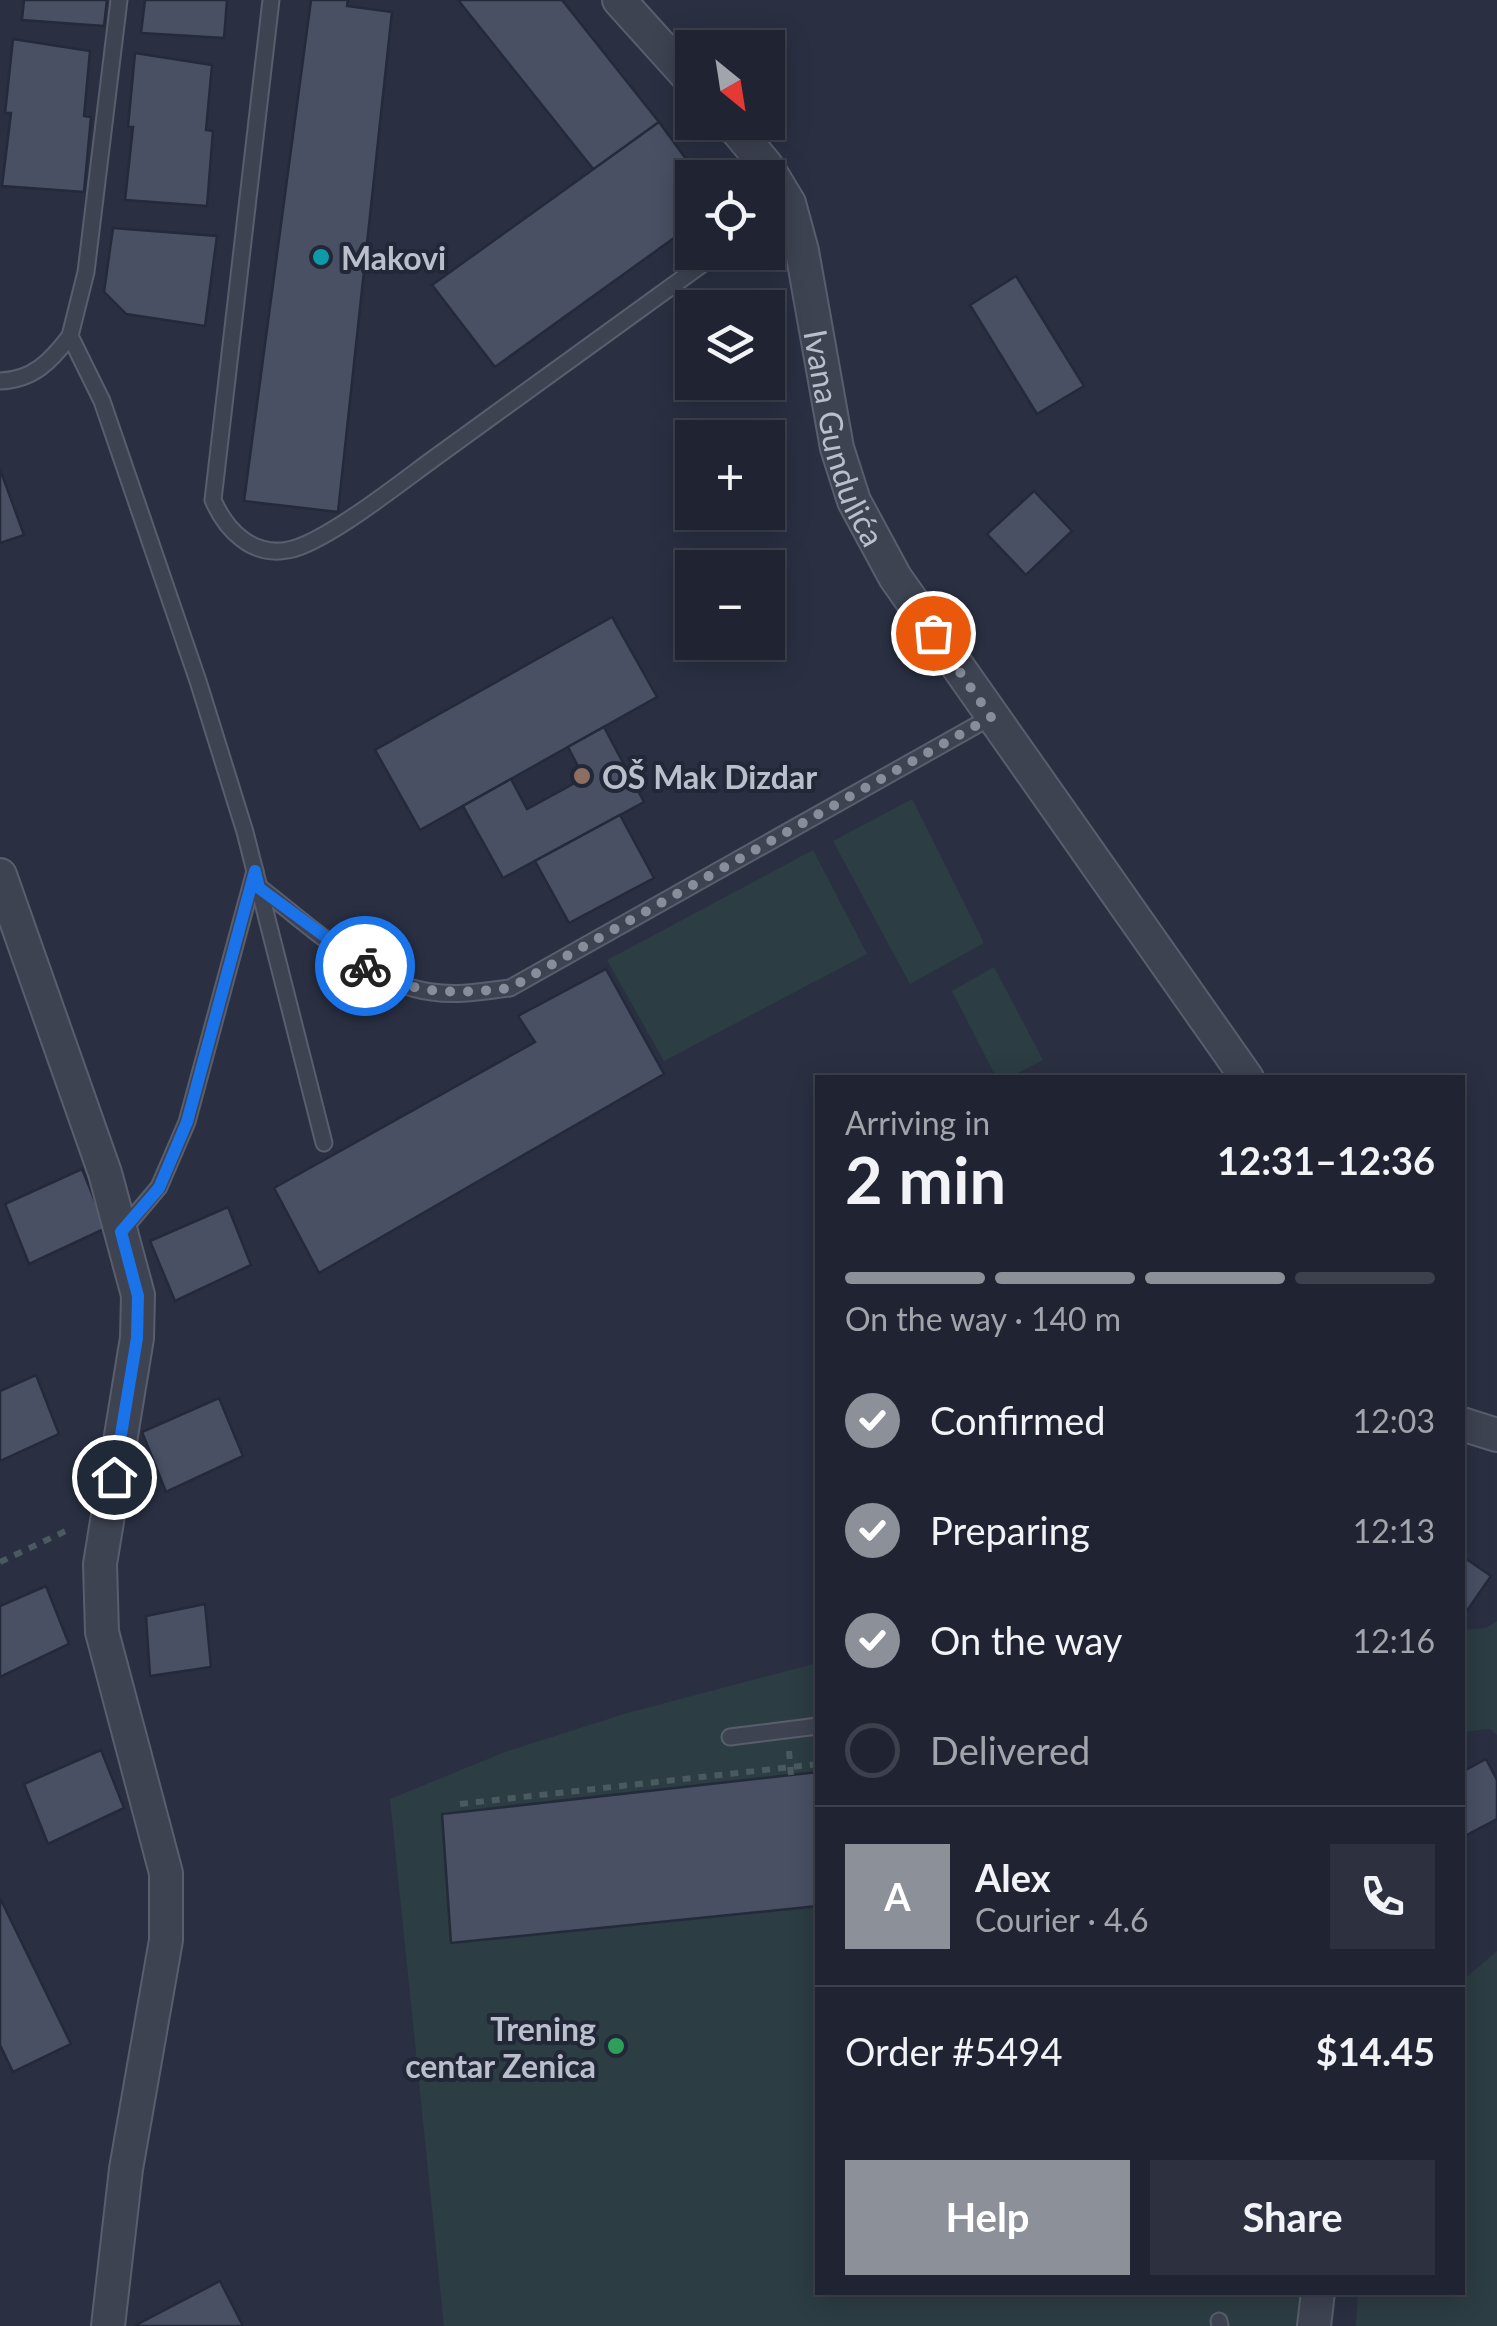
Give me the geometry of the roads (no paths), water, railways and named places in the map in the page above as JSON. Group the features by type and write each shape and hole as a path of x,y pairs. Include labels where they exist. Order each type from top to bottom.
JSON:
{"street":[{"path":"619,0 675,62"},
{"name":"Ivana Gundulića","path":"745,140 766,165 802,250 837,448 854,501 895,576 991,717 1245,1075"},
{"path":"0,874 105,1173 138,1296 137,1338 100,1564 102,1632 166,1872 166,1940 126,2169 108,2326"},
{"path":"1465,1425 1497,1435"},
{"path":"1314,2326 1318,2295"}],"lane":[{"path":"0,381 26,376 46,366 70,336 86,272 119,0"},
{"path":"270,0 213,500 232,533 250,545 272,551 290,550 342,522 694,270"},
{"path":"70,336 102,401 204,700 257,879 324,1144"},
{"path":"257,879 369,969 399,984 431,992 510,988 991,717"},
{"path":"121,1232 159,1188 187,1122 257,879"},
{"path":"730,1737 815,1726"}],"place":[{"name":"Makovi","path":"321,257"},
{"name":"OŠ Mak Dizdar","path":"582,776"},
{"name":"Trening centar Zenica","path":"616,2046"}]}
